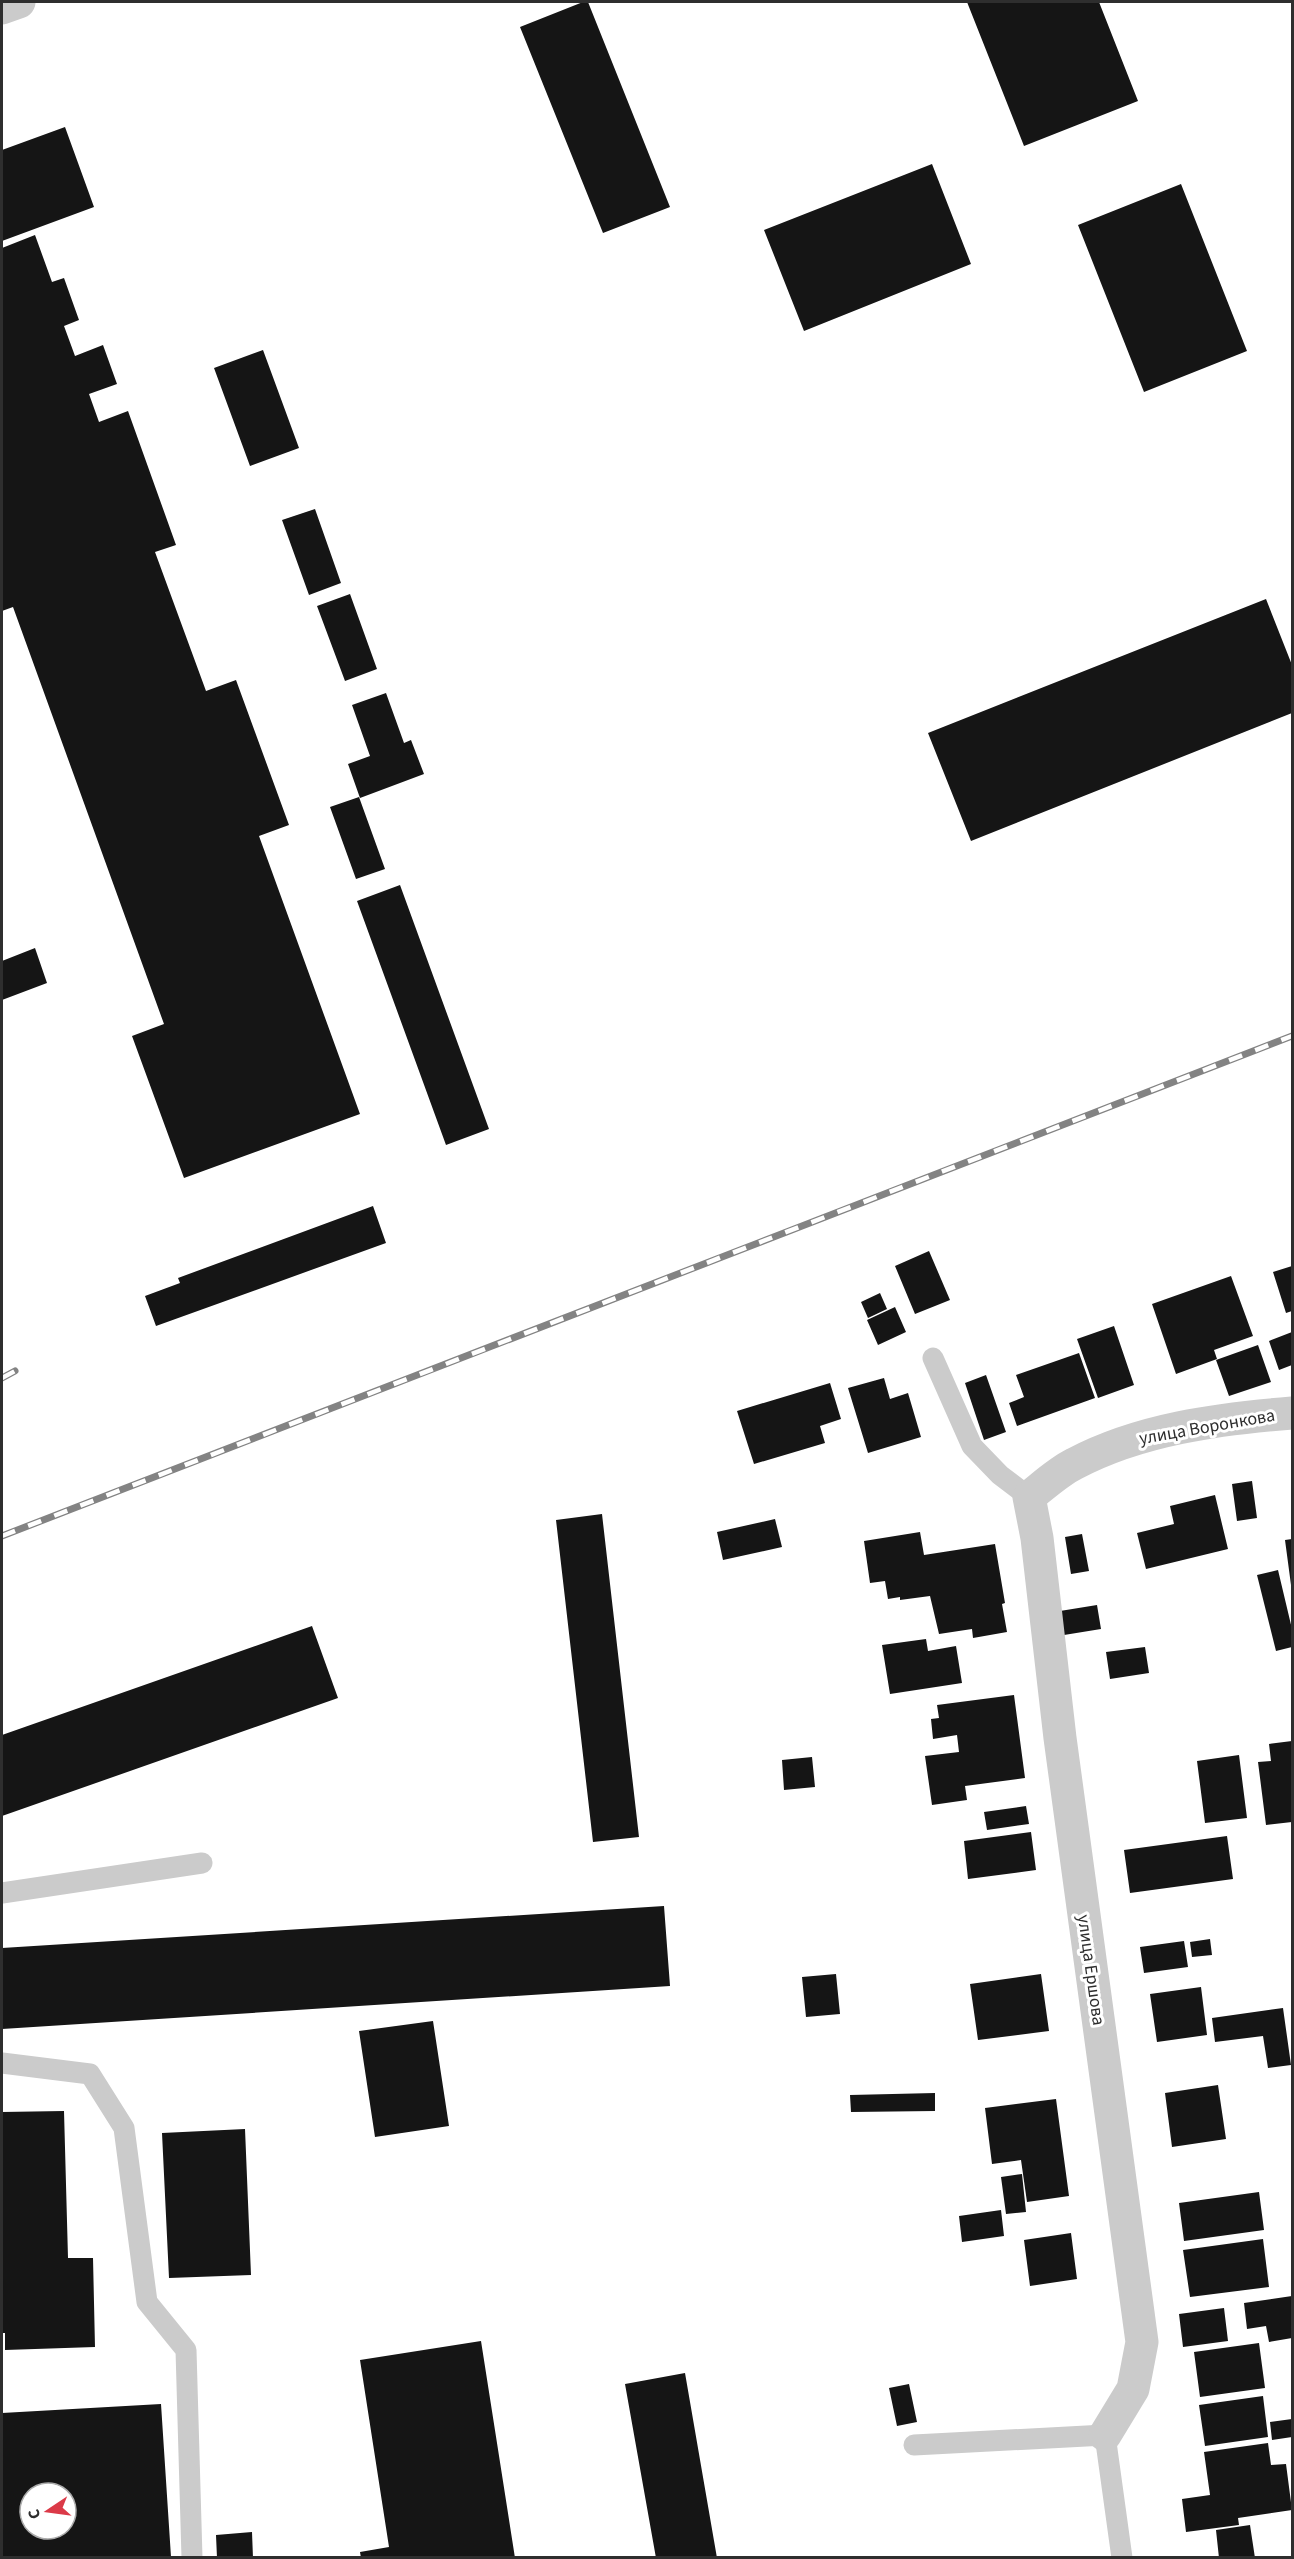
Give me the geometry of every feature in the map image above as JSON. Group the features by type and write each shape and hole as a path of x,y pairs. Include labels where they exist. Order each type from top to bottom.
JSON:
{"street":[{"path":"2,8 19,2"},
{"name":"улица Воронкова","path":"1029,1497 1072,1464 1140,1436 1242,1417 1293,1413"},
{"name":"улица Ершова","path":"1029,1497 1037,1538 1060,1738 1142,2342 1133,2389 1106,2435"}],"lane":[{"path":"933,1358 972,1446 1000,1474 1029,1497"},
{"path":"2,1893 202,1863"},
{"path":"2,2063 90,2074 124,2128 147,2302 186,2350 192,2558"},
{"path":"914,2445 1106,2435 1122,2558"}],"building":[{"path":"588,2 670,207 603,233 520,27"},
{"path":"967,2 1099,2 1138,101 1024,146"},
{"path":"65,127 94,207 2,241 2,150"},
{"path":"932,164 971,264 804,331 764,230"},
{"path":"1181,184 1247,351 1144,392 1078,225"},
{"path":"35,235 52,282 64,278 79,320 64,326 75,356 103,345 117,384 89,394 99,422 128,411 176,545 155,552 206,691 236,680 289,825 259,836 360,1114 184,1178 132,1036 164,1024 13,607 2,611 2,248"},
{"path":"263,350 299,448 250,466 214,368"},
{"path":"315,509 341,583 309,595 282,520"},
{"path":"350,594 377,669 345,681 317,606"},
{"path":"1266,599 1292,665 1292,713 971,841 928,733"},
{"path":"386,693 404,743 411,740 424,774 360,798 348,764 370,756 352,705"},
{"path":"359,797 385,869 356,879 330,807"},
{"path":"400,885 489,1129 446,1145 357,901"},
{"path":"35,948 47,983 2,1000 2,961"},
{"path":"373,1206 386,1243 156,1326 145,1296 180,1283 178,1278"},
{"path":"929,1251 950,1300 915,1314 895,1266"},
{"path":"1292,1266 1292,1311 1286,1313 1273,1272"},
{"path":"1231,1276 1253,1336 1214,1350 1217,1359 1176,1374 1152,1304"},
{"path":"880,1293 887,1309 868,1318 861,1302"},
{"path":"895,1307 906,1332 878,1345 867,1320"},
{"path":"1114,1326 1134,1385 1098,1398 1077,1339"},
{"path":"1292,1332 1292,1365 1279,1370 1269,1341"},
{"path":"1258,1345 1271,1382 1229,1396 1216,1360"},
{"path":"1079,1353 1095,1398 1017,1426 1009,1403 1024,1397 1016,1375"},
{"path":"986,1375 1006,1432 984,1440 965,1383"},
{"path":"884,1378 890,1399 908,1393 921,1437 868,1453 848,1388"},
{"path":"830,1383 841,1419 820,1426 825,1443 754,1464 737,1411"},
{"path":"1252,1481 1257,1518 1237,1521 1232,1484"},
{"path":"1215,1495 1228,1549 1146,1569 1137,1533 1174,1524 1170,1506"},
{"path":"602,1514 639,1837 593,1842 556,1520"},
{"path":"775,1519 782,1547 723,1560 717,1532"},
{"path":"920,1532 924,1555 995,1544 1005,1603 1002,1604 1007,1632 973,1638 972,1629 939,1634 930,1596 900,1600 900,1597 888,1599 885,1581 870,1583 864,1541"},
{"path":"1082,1534 1089,1571 1071,1574 1065,1537"},
{"path":"1292,1539 1292,1585 1291,1585 1285,1540"},
{"path":"1278,1570 1292,1629 1292,1647 1276,1651 1257,1575"},
{"path":"1097,1605 1101,1629 1064,1635 1060,1611"},
{"path":"312,1626 338,1698 2,1816 2,1735"},
{"path":"926,1639 928,1651 956,1646 962,1683 890,1694 882,1645"},
{"path":"1145,1647 1149,1673 1110,1679 1106,1652"},
{"path":"1014,1695 1025,1778 965,1786 967,1800 932,1805 925,1756 959,1752 957,1735 933,1739 931,1719 939,1718 937,1705"},
{"path":"1292,1741 1292,1822 1266,1825 1258,1762 1271,1761 1269,1744"},
{"path":"1239,1755 1247,1818 1205,1823 1197,1761"},
{"path":"812,1757 815,1787 784,1790 782,1760"},
{"path":"1026,1806 1029,1824 987,1830 984,1812"},
{"path":"1031,1832 1036,1870 968,1879 964,1841"},
{"path":"1227,1836 1233,1879 1130,1893 1124,1850"},
{"path":"664,1906 670,1986 2,2029 2,1948"},
{"path":"1210,1939 1212,1955 1192,1957 1190,1942"},
{"path":"1184,1941 1188,1967 1144,1973 1140,1947"},
{"path":"836,1974 840,2014 806,2017 802,1977"},
{"path":"1041,1974 1049,2031 978,2040 970,1984"},
{"path":"1201,1987 1207,2035 1157,2042 1150,1994"},
{"path":"1283,2008 1291,2065 1268,2068 1263,2036 1215,2042 1212,2018"},
{"path":"433,2021 449,2126 375,2137 359,2031"},
{"path":"1218,2085 1226,2139 1172,2147 1165,2093"},
{"path":"935,2093 935,2111 851,2112 850,2095"},
{"path":"1056,2099 1069,2196 1027,2202 1021,2160 992,2164 985,2108"},
{"path":"64,2111 68,2258 93,2258 95,2347 5,2350 5,2333 2,2333 2,2112"},
{"path":"245,2129 251,2275 169,2278 162,2133"},
{"path":"1022,2174 1026,2212 1006,2214 1001,2177"},
{"path":"1259,2192 1264,2230 1184,2241 1179,2203"},
{"path":"1001,2210 1004,2236 962,2242 959,2216"},
{"path":"1071,2233 1077,2279 1030,2286 1024,2240"},
{"path":"1263,2239 1269,2287 1190,2297 1183,2250"},
{"path":"1292,2296 1292,2338 1269,2342 1266,2326 1247,2329 1244,2303"},
{"path":"1224,2308 1228,2341 1183,2347 1179,2314"},
{"path":"481,2341 515,2558 361,2558 360,2552 389,2547 360,2360"},
{"path":"1259,2343 1265,2388 1200,2397 1194,2352"},
{"path":"685,2373 717,2558 656,2558 625,2384"},
{"path":"909,2384 917,2422 897,2426 889,2388"},
{"path":"1263,2396 1268,2437 1205,2446 1199,2405"},
{"path":"161,2404 171,2557 2,2558 2,2413"},
{"path":"1292,2419 1292,2437 1272,2440 1270,2422"},
{"path":"1268,2443 1271,2465 1286,2464 1292,2510 1238,2518 1239,2525 1186,2532 1182,2499 1210,2495 1204,2452"},
{"path":"1250,2525 1255,2558 1219,2558 1216,2530"},
{"path":"252,2532 253,2558 217,2558 216,2535"}],"railway":[{"path":"2,1536 1292,1036"},
{"path":"2,1378 15,1371"}]}
